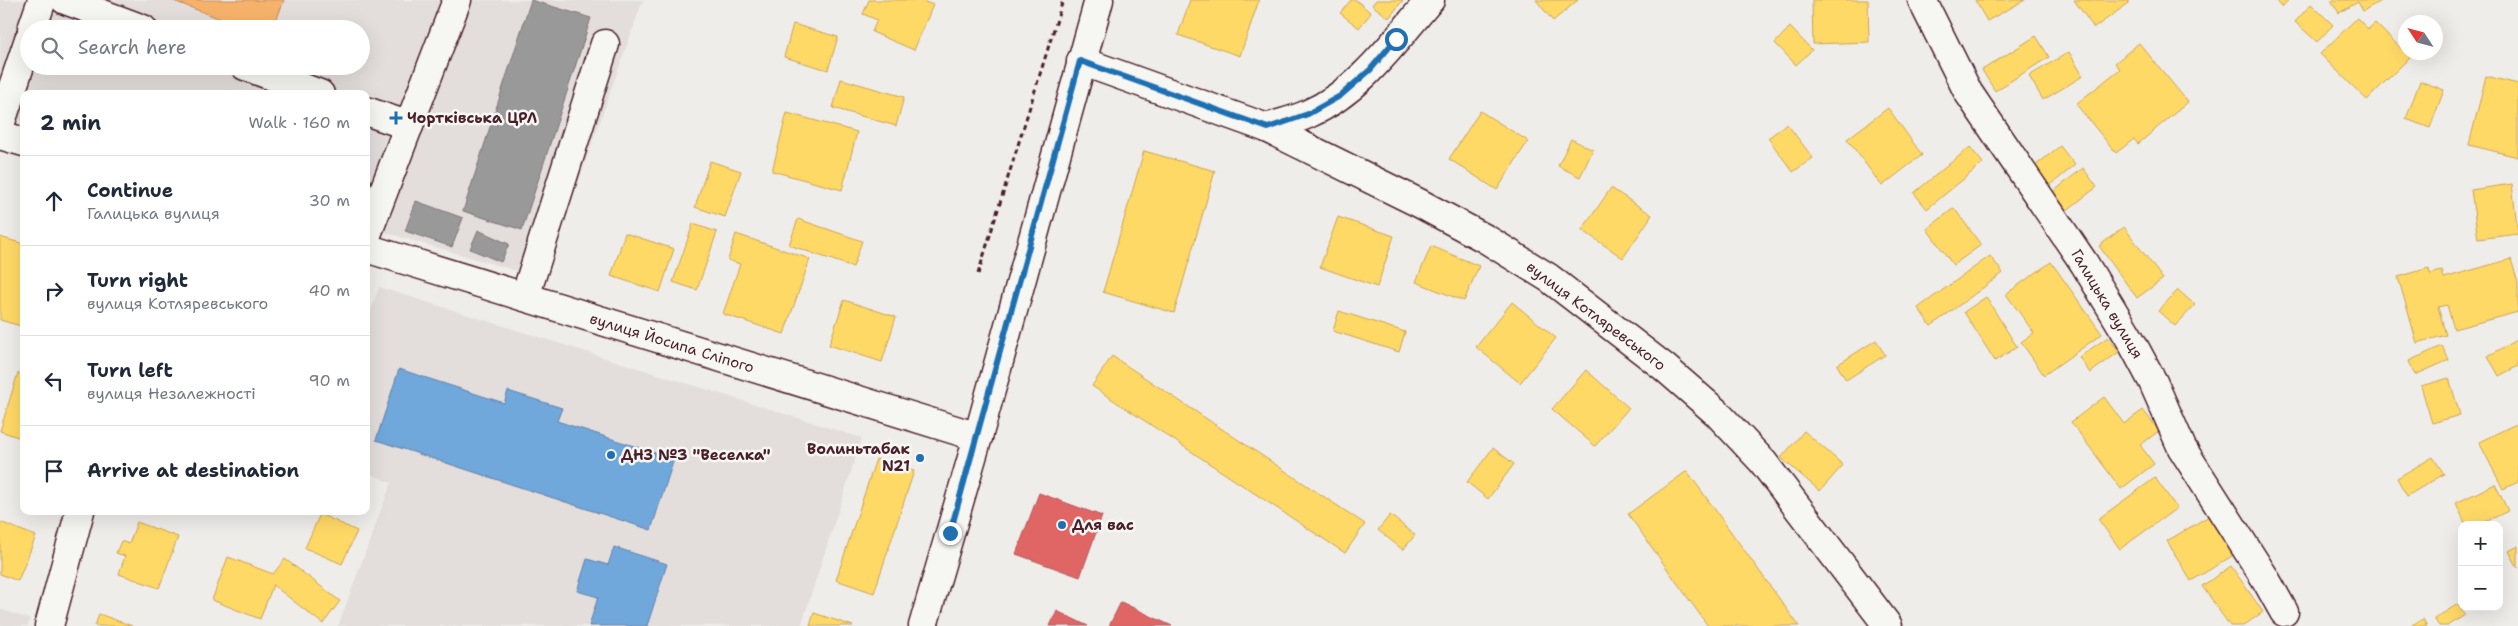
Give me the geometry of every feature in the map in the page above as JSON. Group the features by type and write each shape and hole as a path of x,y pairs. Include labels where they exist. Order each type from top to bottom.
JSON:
{"street":[{"path":"35,20 42,0"},
{"path":"65,0 119,20"},
{"path":"370,227 457,0"},
{"path":"923,626 978,437 1080,61 1099,0"},
{"path":"1268,128 1308,114 1340,96 1370,70 1430,0"},
{"name":"Галицька вулиця","path":"1922,0 1968,92 2095,280 2153,382 2182,448 2265,578 2284,612"},
{"path":"525,297 605,44"},
{"name":"вулиця Котляревського","path":"1080,61 1268,128 1419,203 1486,239 1549,278 1664,367 1716,413 1763,462 1888,626"},
{"path":"0,125 20,66"},
{"path":"269,75 309,90"},
{"path":"370,112 409,126"},
{"path":"0,135 20,141"},
{"name":"вулиця Йосипа Сліпого","path":"370,249 978,437"},
{"path":"49,626 79,515"}],"path":[{"path":"978,274 1063,0"}],"shaded area":[{"path":"0,0 643,0 544,279 370,228 370,90 20,90 20,121 0,114"},
{"name":"ДНЗ №3 \"Веселка\"","path":"379,287 862,438 801,626 338,626 391,483 370,474 370,313"},
{"path":"0,609 30,619 28,626 0,626"}],"building: Homes":[{"path":"869,0 920,0 933,5 914,50 872,32 877,20 863,14"},
{"path":"1190,0 1259,0 1240,56 1178,35"},
{"path":"1351,0 1356,0 1371,13 1359,28 1340,13"},
{"path":"1376,0 1403,0 1389,18 1372,5"},
{"path":"1536,0 1578,0 1553,21"},
{"path":"1812,0 1868,0 1869,42 1813,44"},
{"path":"1975,0 2025,0 1987,21"},
{"path":"2074,0 2127,0 2129,3 2094,28"},
{"path":"2276,0 2290,0 2282,7"},
{"path":"2331,0 2382,0 2363,11 2358,2 2339,13"},
{"path":"2311,4 2333,25 2317,42 2295,22"},
{"path":"2357,18 2368,29 2375,23 2398,45 2398,60 2407,60 2367,100 2320,54"},
{"path":"793,24 838,37 828,70 784,57"},
{"path":"1790,27 1812,50 1796,65 1775,43"},
{"path":"2036,36 2049,57 1995,91 1982,70"},
{"path":"2139,43 2188,102 2138,144 2134,139 2116,153 2076,104 2120,69 2115,63"},
{"path":"2069,52 2083,76 2043,100 2029,76"},
{"path":"2486,76 2518,84 2518,157 2469,145"},
{"path":"841,79 904,97 896,126 833,108"},
{"path":"2420,81 2444,90 2430,128 2406,119"},
{"path":"1888,108 1922,155 1882,186 1847,139"},
{"path":"1480,111 1528,141 1497,190 1449,159"},
{"path":"787,113 857,132 842,190 772,171"},
{"path":"1787,124 1813,158 1793,172 1768,138"},
{"path":"1571,139 1593,150 1580,177 1558,166"},
{"path":"2060,146 2075,165 2046,189 2030,170"},
{"path":"1970,147 1983,163 1927,209 1914,193"},
{"path":"1144,151 1215,171 1174,313 1103,292"},
{"path":"710,161 741,171 725,217 695,207"},
{"path":"2083,168 2097,187 2062,214 2048,196"},
{"path":"2512,184 2518,234 2478,239 2471,190"},
{"path":"1611,188 1652,215 1623,258 1582,230"},
{"path":"1954,208 1981,245 1953,265 1927,229"},
{"path":"1338,217 1394,236 1377,287 1320,267"},
{"path":"798,219 862,241 853,267 789,245"},
{"path":"693,224 717,232 697,290 673,282"},
{"path":"2124,227 2163,279 2137,298 2099,246"},
{"path":"625,233 674,249 660,292 611,276"},
{"path":"736,234 810,259 784,334 723,314 740,264 728,260"},
{"path":"0,237 20,243 20,326 0,320"},
{"path":"1431,246 1479,266 1464,301 1416,282"},
{"path":"1990,256 2003,273 1931,326 1918,308"},
{"path":"2511,259 2518,283 2518,312 2454,329 2447,305 2438,307 2446,335 2417,343 2398,277 2429,268 2430,274 2442,271 2444,278"},
{"path":"2051,262 2102,334 2044,375 2021,342 2034,333 2006,294"},
{"path":"2178,290 2195,305 2175,326 2158,311"},
{"path":"1986,297 2017,347 1995,361 1964,312"},
{"path":"844,300 896,317 882,362 829,345"},
{"path":"1512,302 1556,338 1520,383 1476,347"},
{"path":"1339,311 1405,332 1399,352 1333,331"},
{"path":"2108,337 2119,352 2090,373 2079,357"},
{"path":"2518,339 2518,366 2499,376 2488,356"},
{"path":"1876,340 1885,355 1846,380 1837,365"},
{"path":"2442,346 2449,360 2415,375 2409,361"},
{"path":"1112,356 1365,524 1345,553 1092,386"},
{"path":"1586,370 1629,408 1595,446 1552,409"},
{"path":"18,373 20,373 20,438 0,431"},
{"path":"2449,378 2460,415 2432,423 2421,386"},
{"path":"2104,397 2124,424 2143,410 2159,431 2140,445 2154,464 2121,489 2071,422"},
{"path":"2518,423 2518,482 2503,489 2479,442"},
{"path":"1804,431 1843,465 1820,491 1781,458"},
{"path":"1493,448 1514,464 1488,499 1467,482"},
{"path":"2433,457 2444,474 2407,496 2397,478"},
{"path":"876,459 914,471 874,593 836,580"},
{"path":"1687,471 1799,626 1708,626 1628,514"},
{"path":"2155,478 2177,508 2120,549 2098,519"},
{"path":"2495,484 2508,511 2487,521 2464,521 2456,503"},
{"path":"2214,513 2237,553 2191,581 2167,541"},
{"path":"320,515 357,531 342,564 305,548"},
{"path":"1390,515 1415,535 1403,550 1378,530"},
{"path":"0,522 36,536 18,581 0,574"},
{"path":"137,522 178,537 159,588 119,574 125,556 116,553 121,541 129,544"},
{"path":"2518,546 2518,568 2509,551"},
{"path":"228,557 273,574 285,559 340,601 323,624 273,585 260,619 212,600"},
{"path":"2231,566 2263,612 2243,626 2230,626 2202,586"},
{"path":"2458,604 2458,611 2462,611 2465,615 2448,626 2439,626 2434,619"},
{"path":"814,613 853,626 810,626"},
{"path":"99,614 132,626 95,626"},
{"path":"2423,619 2427,626 2410,626"}],"building: Shops":[{"path":"1039,493 1102,516 1080,577 1016,554"},
{"path":"1121,602 1172,626 1109,626"},
{"path":"1057,611 1088,626 1050,626"}],"building: Schools":[{"path":"399,369 504,403 508,391 562,408 557,421 674,459 651,530 376,440"},
{"path":"614,547 667,564 647,626 589,626 598,597 577,591 587,559 608,565"}],"building: Health":[{"path":"171,0 284,0 276,20 223,20"}],"building: Industry":[{"path":"531,0 591,18 522,230 463,211"},
{"path":"416,201 463,218 452,247 405,231"},
{"path":"478,230 509,244 501,262 470,249"}],"place":[{"name":"Чортківська ЦРЛ","path":"396,118"},
{"name":"ДНЗ №3 \"Веселка\"","path":"611,455"},
{"name":"Волиньтабак N21","path":"920,458"},
{"name":"Для вас","path":"1062,525"}],"route":[{"path":"950,533 978,437 1080,61 1268,128 1308,114 1340,96 1370,70 1396,39"}]}
